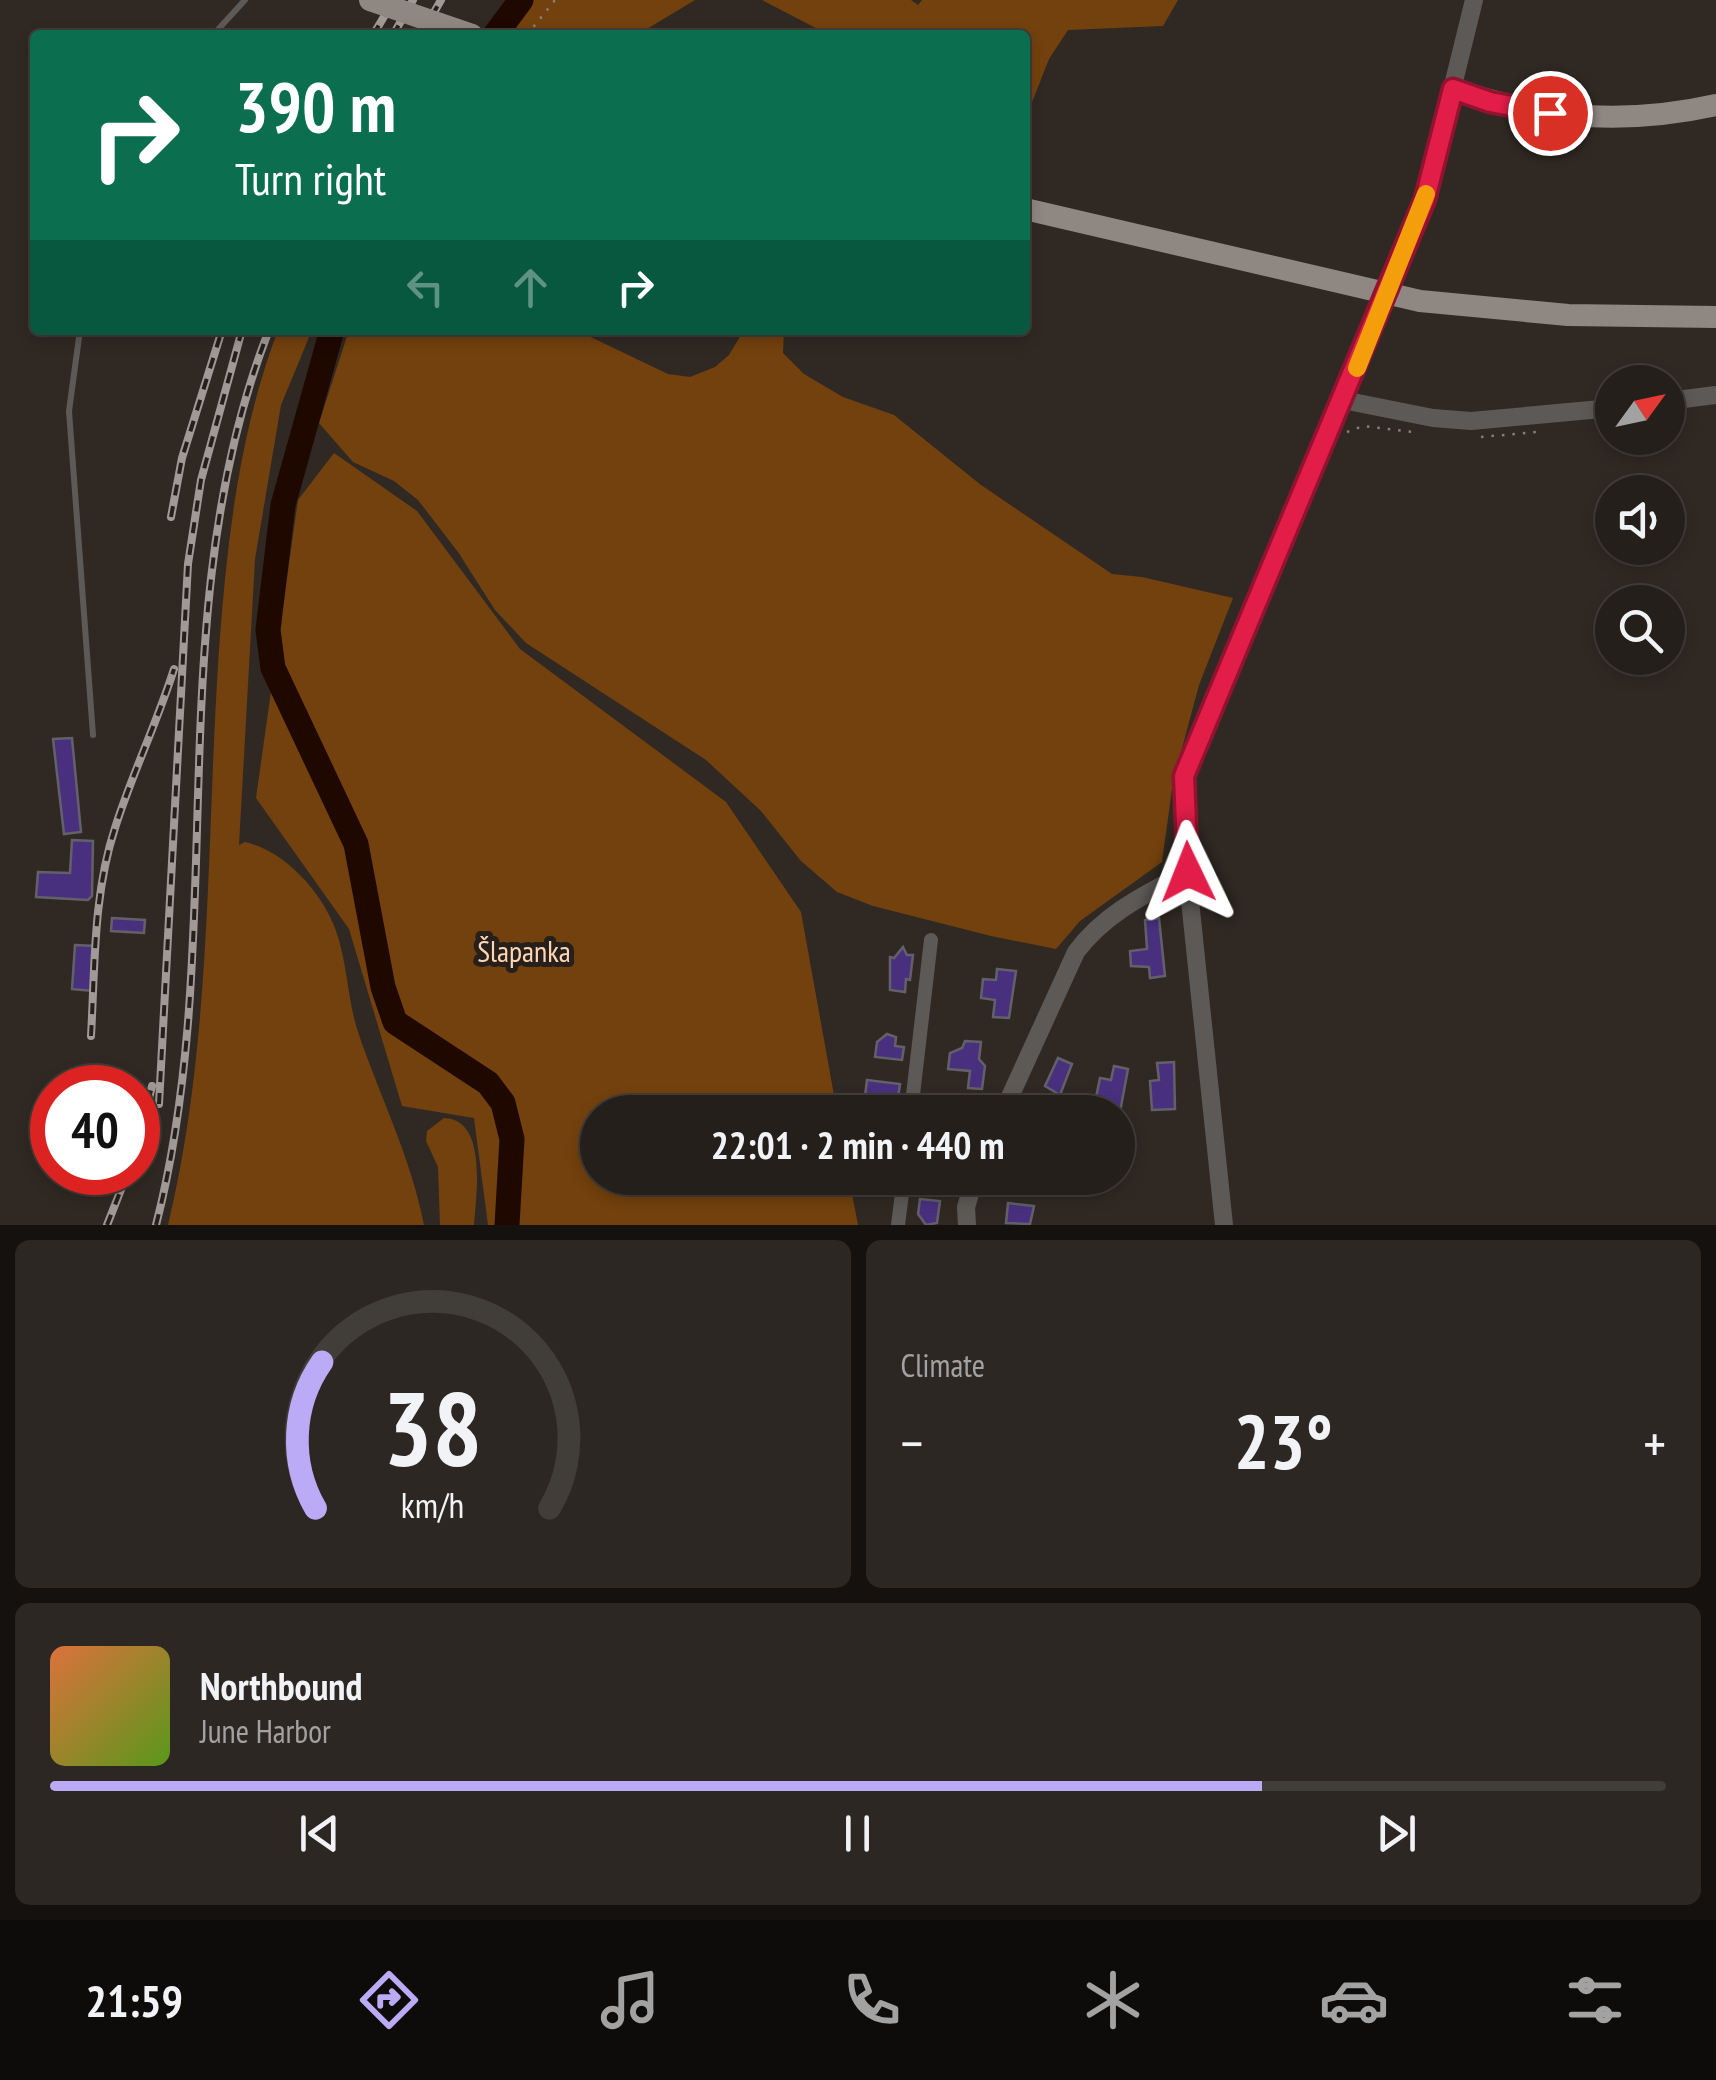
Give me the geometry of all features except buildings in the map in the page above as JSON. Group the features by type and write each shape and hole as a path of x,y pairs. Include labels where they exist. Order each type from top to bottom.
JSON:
{"main road":[{"path":"370,0 457,30"},
{"path":"1453,89 1519,108 1580,116 1639,116 1716,104"},
{"path":"1030,210 1420,301 1568,315 1716,317"}],"street":[{"path":"1224,1225 1188,872 1184,776 1425,199 1474,0"},
{"path":"1685,399 1716,395"},
{"path":"1343,400 1432,418 1471,421 1595,410"},
{"path":"1011,1095 1076,952 1092,930 1118,910 1188,872"},
{"path":"913,1095 931,940"},
{"path":"898,1225 902,1195"},
{"path":"967,1225 969,1195"}],"lane":[{"path":"218,30 245,0"},
{"path":"79,335 71,373 69,422 93,735"}],"path":[{"path":"531,30 555,0"}],"green space":[{"path":"532,0 695,0 645,30 511,30"},
{"path":"762,0 911,0 918,5 922,0 1178,0 1163,26 1068,30 1049,59 1030,107 1030,30 819,30"},
{"path":"276,335 310,335 281,405 255,559 239,845 245,842 260,847 289,865 314,891 332,922 355,1023 404,1152 424,1225 168,1225 183,1154 200,1011 226,568 244,448"},
{"path":"347,335 586,335 668,374 690,377 715,367 729,355 741,335 784,335 783,353 804,374 843,397 894,415 981,485 1112,574 1233,598 1199,685 1173,782 1162,862 1080,921 1056,949 873,906 837,892 801,861 761,811 706,760 526,643 495,610 418,500 394,481 353,462 319,423"},
{"path":"334,453 417,511 520,649 726,802 801,912 834,1095 580,1095 580,1195 852,1195 858,1225 488,1225 474,1118 402,1106 349,929 256,798 298,500"},
{"path":"444,1118 458,1122 468,1131 473,1145 477,1179 474,1225 440,1225 438,1167 426,1141 427,1131"}],"waterway":[{"name":"Šlapanka","path":"499,30 521,0"},
{"name":"Šlapanka","path":"331,335 283,505 268,630 273,668 356,844 383,987 395,1022 488,1083 503,1103 512,1139 507,1225"}],"railway":[{"path":"376,30 394,0"},
{"path":"396,30 413,0"},
{"path":"424,30 441,0"},
{"path":"171,517 182,458 220,335"},
{"path":"160,1085 188,564 201,480 241,335"},
{"path":"156,1225 178,1114 190,1002 204,661 215,549 235,438 267,335"},
{"path":"91,1036 96,931 108,853 174,669"},
{"path":"107,1225 119,1195"}],"slow traffic":[{"path":"1357,368 1426,194"}],"route":[{"path":"1188,872 1184,776 1425,199 1453,89 1490,102 1550,113"}]}
